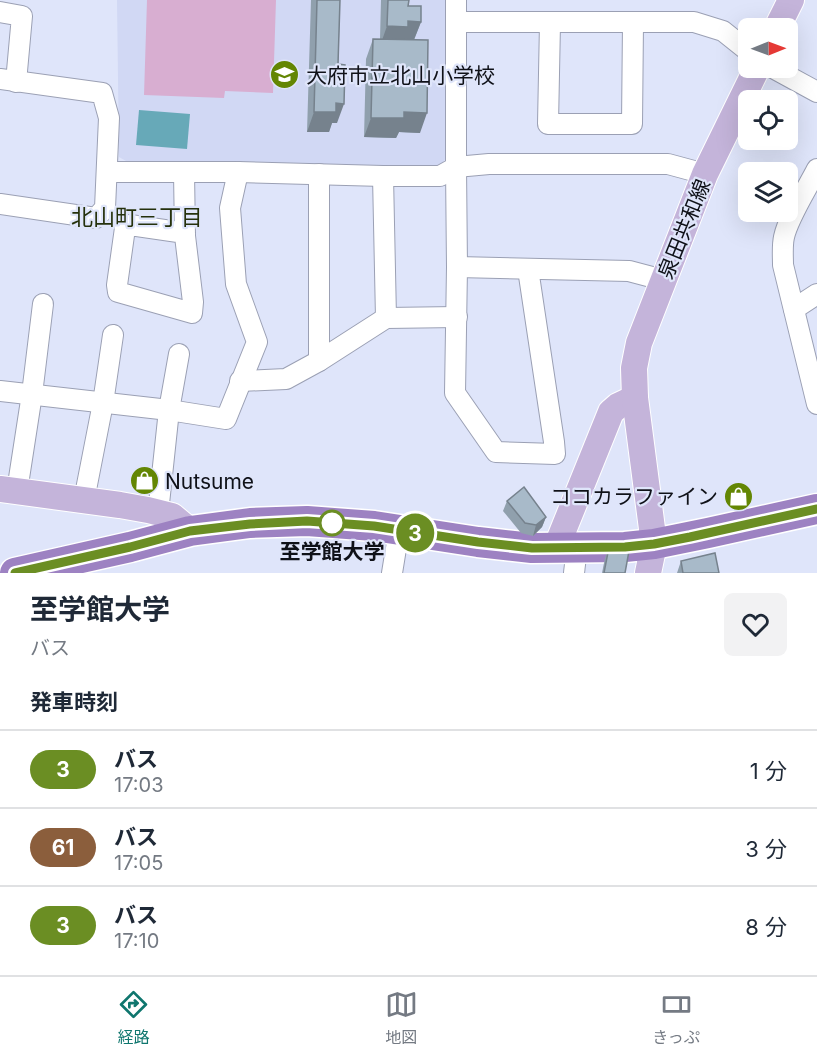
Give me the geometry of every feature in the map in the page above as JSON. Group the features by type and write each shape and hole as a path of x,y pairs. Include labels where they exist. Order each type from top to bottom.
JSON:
{"highway":[{"path":"15,573 190,531 250,524 307,521 374,526 532,548 569,562 625,547 654,544 817,509"}],"main road":[{"path":"782,18 791,0"},
{"name":"泉田共和線","path":"648,573 654,544 635,398 634,368 639,343 705,174 752,78"},
{"path":"569,562 611,412 635,398"},
{"path":"9,490 120,505 172,516 190,531"}],"street":[{"path":"456,0 457,317 455,393 496,452 555,454 528,269"},
{"path":"0,12 22,16 8,80 102,93 109,118 105,208 96,218 0,204"},
{"path":"457,22 694,22 723,31 738,43"},
{"path":"550,23 548,124 632,124 633,23"},
{"path":"791,78 817,92"},
{"path":"107,172 440,176 456,167 489,164 668,164 705,174"},
{"path":"816,399 783,265 784,237 788,225 817,169"},
{"path":"184,172 185,233 193,302 192,313 118,292 124,228 130,225 185,233"},
{"path":"0,392 169,410 226,419 257,342 237,284 230,208 238,172"},
{"path":"319,174 319,361"},
{"path":"383,176 386,318"},
{"path":"457,267 629,271 663,280"},
{"path":"794,309 817,294"},
{"path":"9,490 32,394 43,304"},
{"path":"240,381 286,379 319,361 386,318 457,317"},
{"path":"84,500 104,403 113,335"},
{"path":"158,513 169,410 179,354"},
{"path":"393,573 399,530"}],"shaded area":[{"name":"大府市立北山小学校","path":"117,0 451,0 453,150 437,169 133,165 119,157"},
{"path":"147,0 276,0 273,93 225,91 224,98 144,95"},
{"path":"139,110 190,114 187,149 136,145"}],"building":[{"path":"317,0 340,0 338,64 345,65 344,104 336,103 336,112 314,112"},
{"path":"388,0 409,0 408,6 421,6 421,22 408,21 408,27 387,26"},
{"path":"373,39 428,40 427,113 404,112 404,118 371,118"},
{"path":"524,487 546,517 536,525 525,523 507,501"},
{"path":"609,547 629,551 625,573 604,573"},
{"path":"715,553 719,573 683,573 681,561"}],"bus line":[{"name":"3","path":"15,573 190,531 250,524 307,521 374,526 532,548 625,547 690,537 817,509"}],"place":[{"name":"大府市立北山小学校","path":"285,75"},
{"name":"Nutsume","path":"144,481"},
{"name":"ココカラファイン","path":"739,496"},
{"name":"至学館大学","path":"332,523"}],"district":[{"name":"北山町三丁目","path":"137,217"}]}
